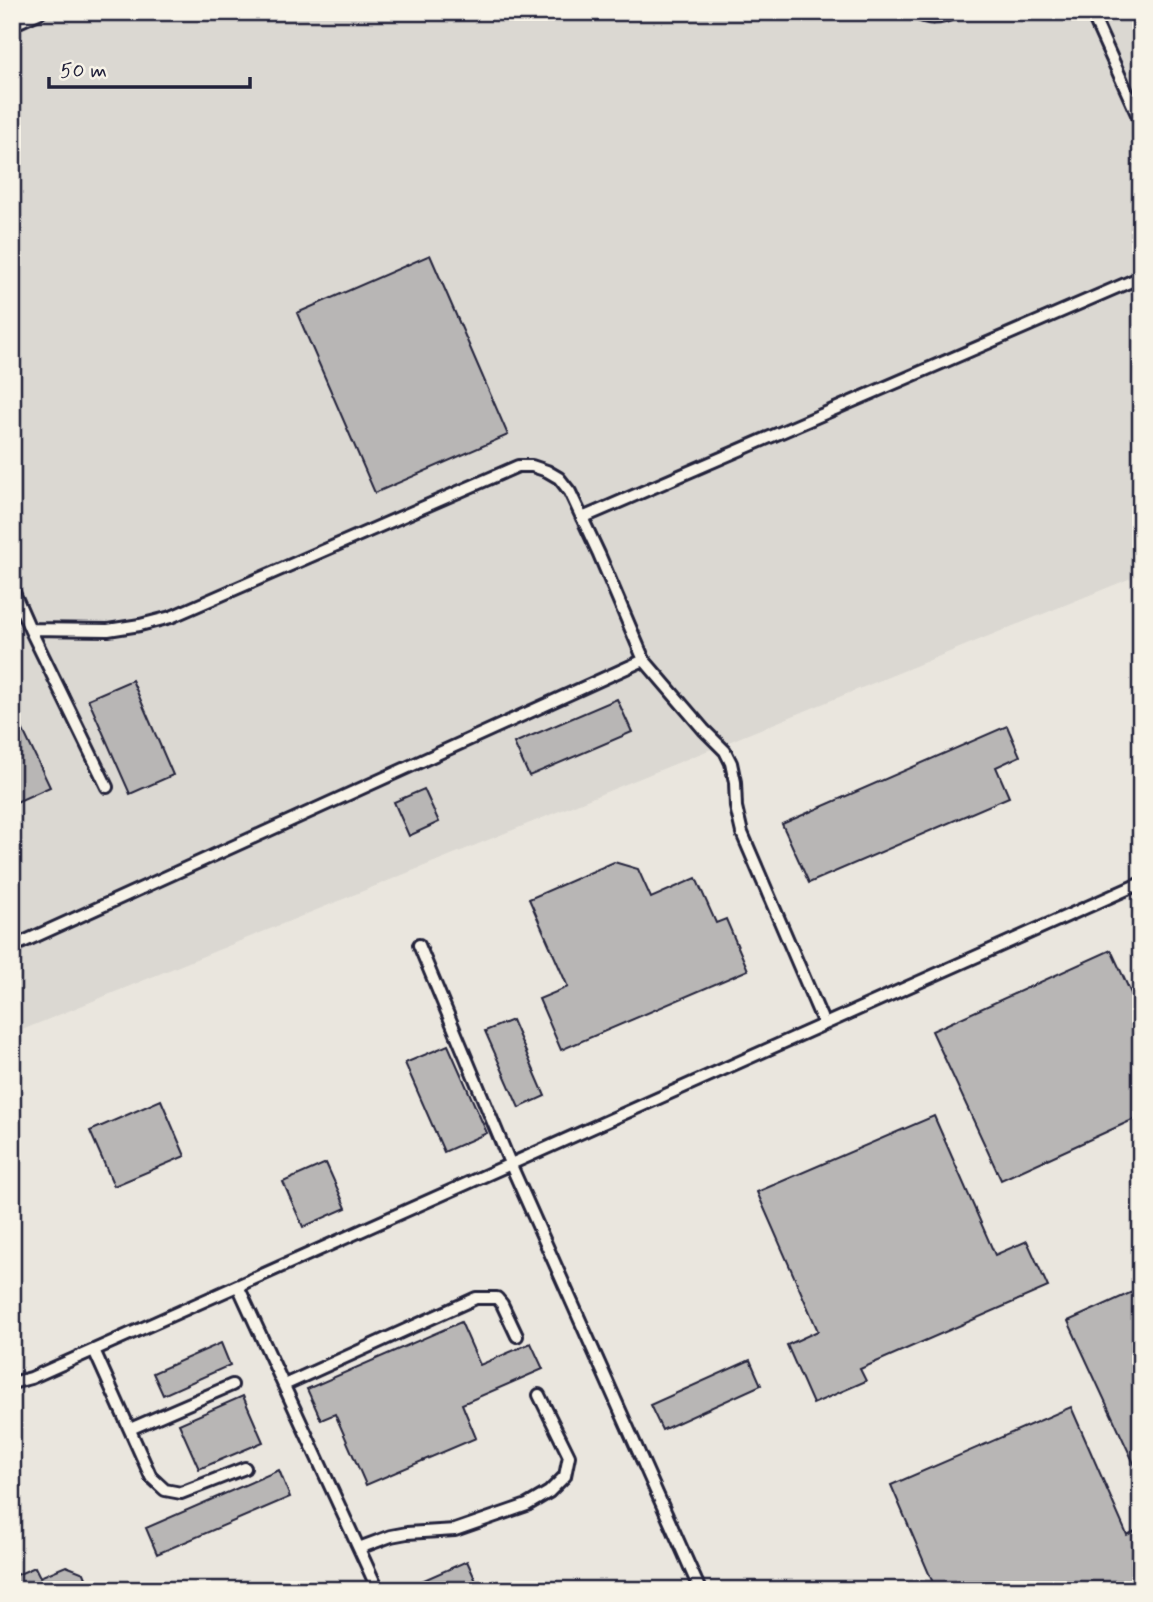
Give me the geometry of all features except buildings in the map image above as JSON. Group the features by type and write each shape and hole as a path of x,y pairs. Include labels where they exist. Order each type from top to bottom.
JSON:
{"lane":[{"path":"12,25 41,12"},
{"path":"915,12 937,19 955,12"},
{"path":"1091,12 1141,123"},
{"path":"582,518 1141,277"},
{"path":"30,629 108,630 171,617 518,466 532,466 547,471 559,478 570,492 644,660 725,751 735,782 736,807 742,834 824,1024"},
{"path":"12,588 107,787"},
{"path":"12,947 644,660"},
{"path":"12,1383 31,1378 1141,883"},
{"path":"419,945 510,1163 700,1590"},
{"path":"238,1286 378,1590"},
{"path":"284,1385 476,1298 497,1298 517,1336"},
{"path":"94,1350 151,1477 165,1490 180,1493 245,1468"},
{"path":"130,1429 232,1385"},
{"path":"359,1548 391,1536 455,1530 527,1505 549,1492 565,1476 569,1456 539,1395"}],"shaded area":[{"path":"12,12 1141,12 1141,574 12,1034"}]}
